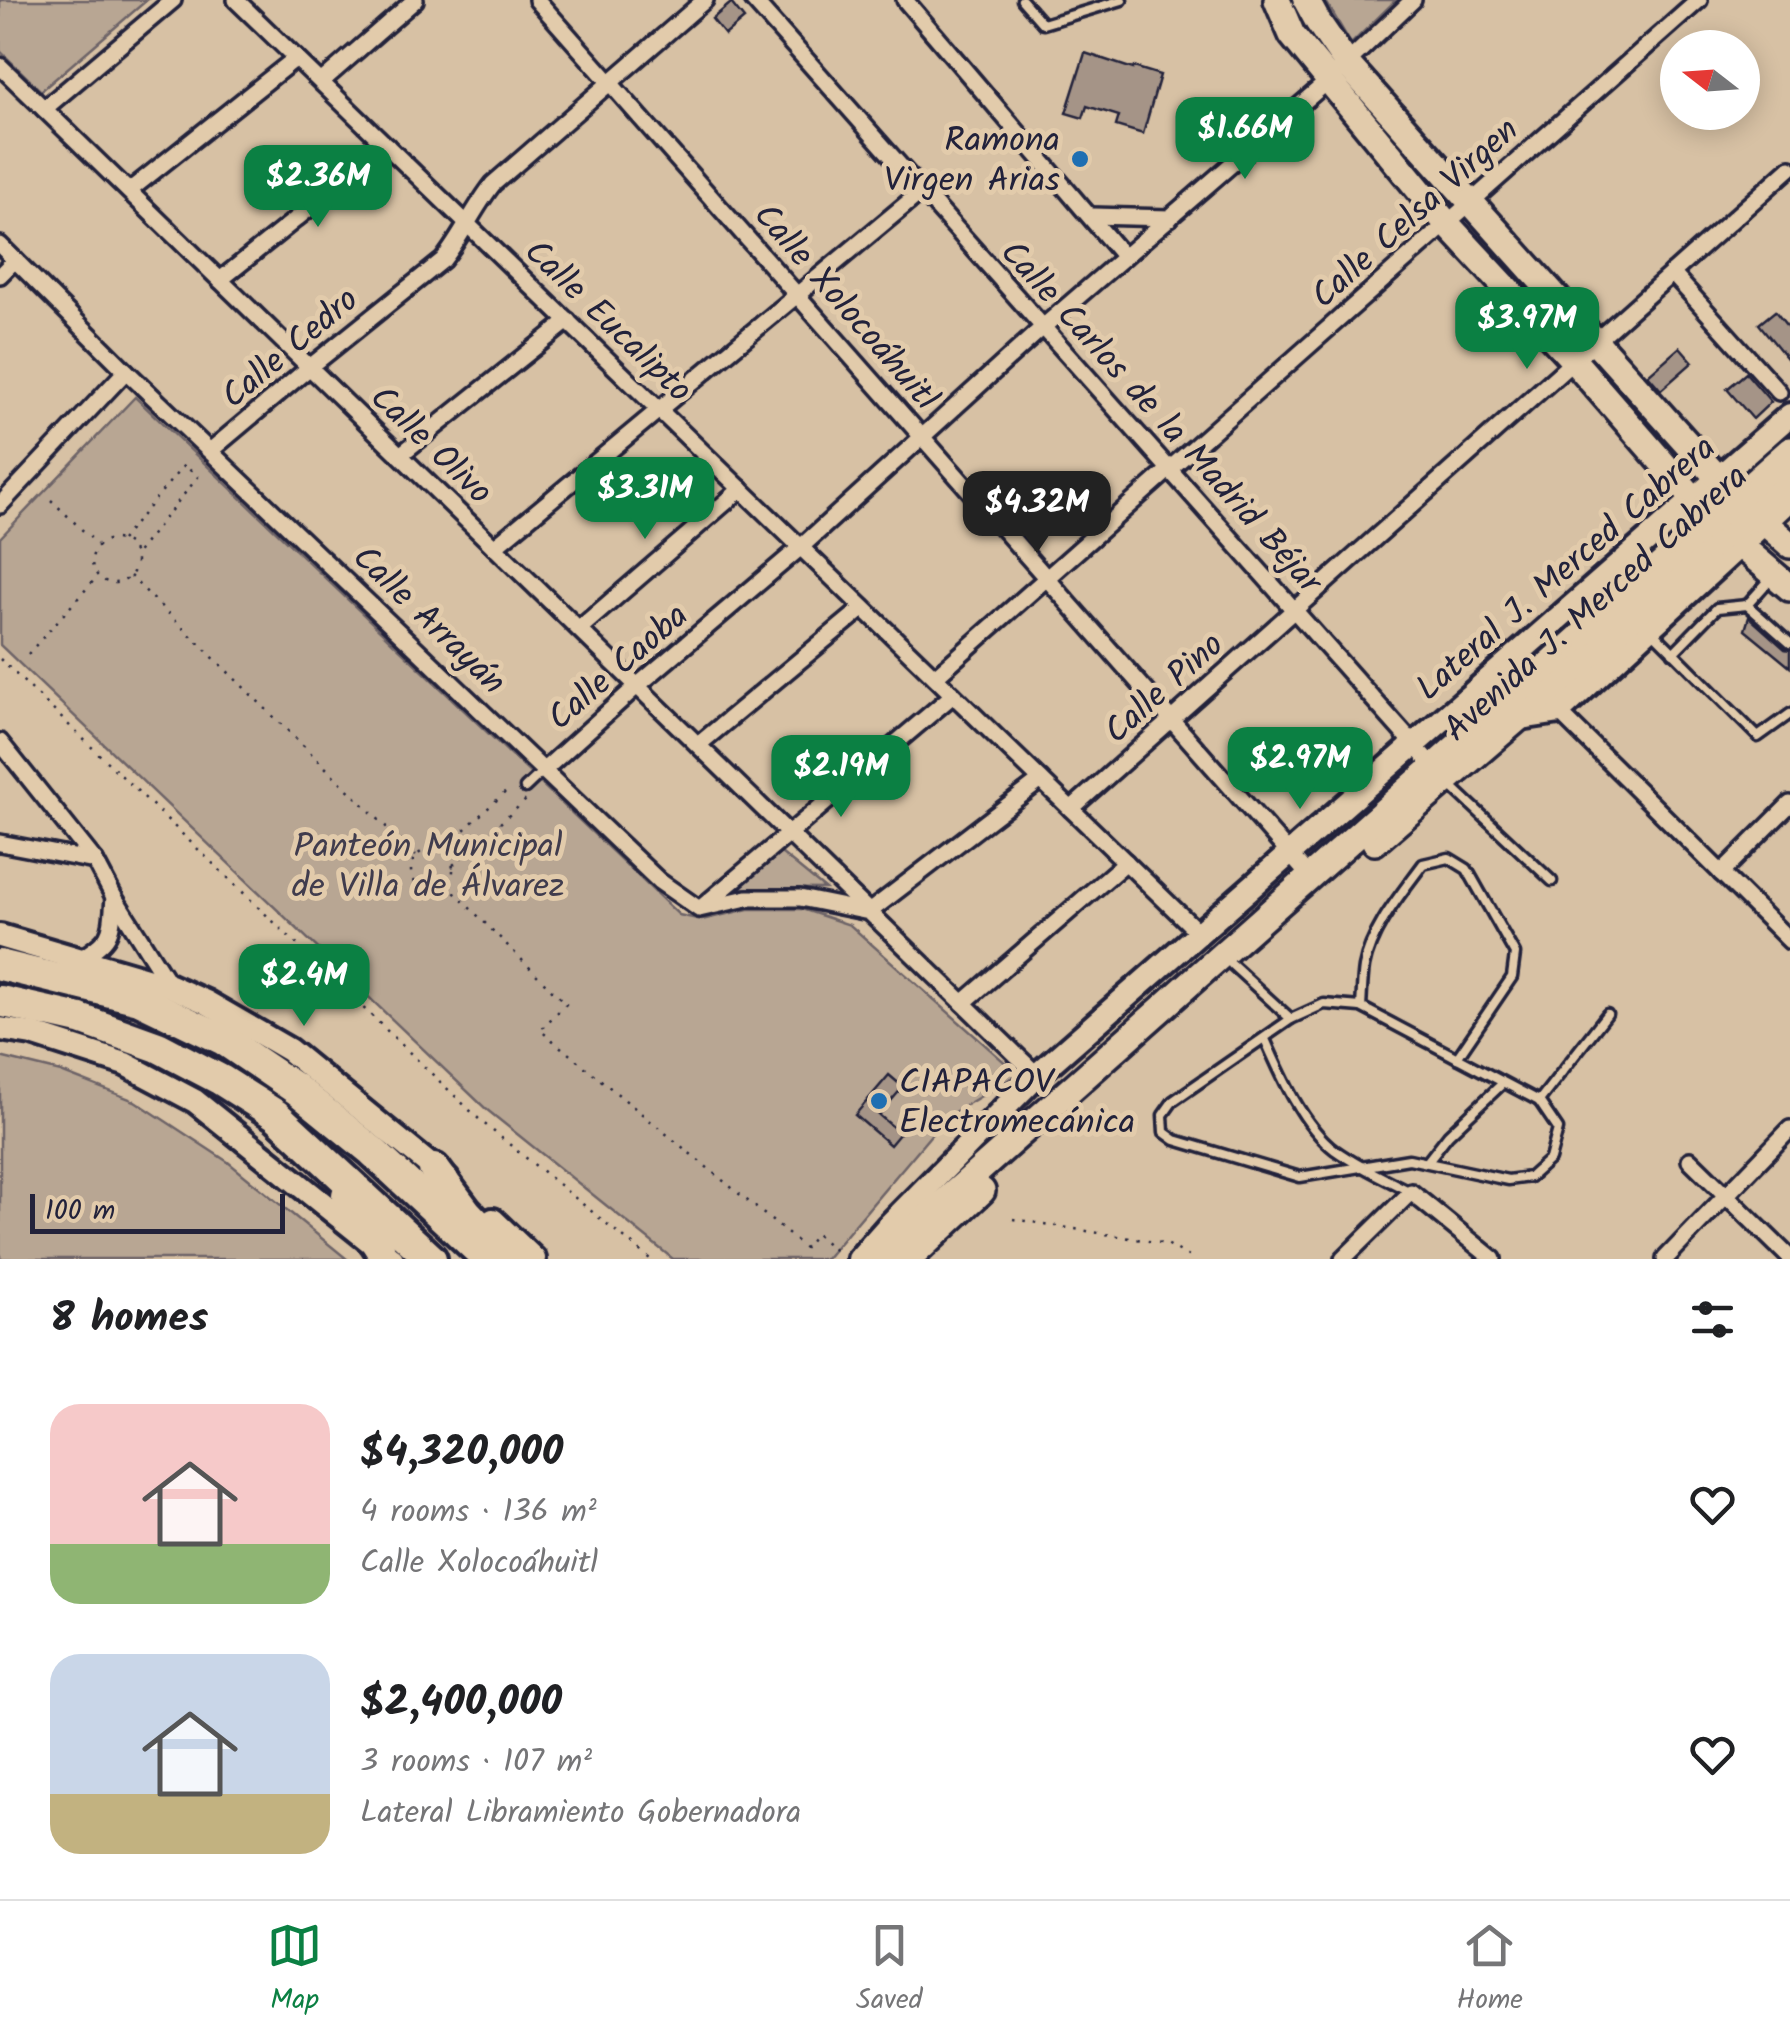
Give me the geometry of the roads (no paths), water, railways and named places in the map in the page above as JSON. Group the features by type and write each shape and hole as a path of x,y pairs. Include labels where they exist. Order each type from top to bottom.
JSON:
{"highway":[{"path":"0,965 138,999 224,1040 296,1089 372,1151 488,1259"},
{"path":"0,1001 80,1018 158,1047 221,1080 276,1115 430,1259"},
{"path":"325,1159 386,1253"},
{"path":"434,1169 466,1212 511,1259"}],"main road":[{"path":"1306,0 1337,72 1447,224 1574,360 1694,499 1782,582"},
{"path":"1276,1 1292,35 1337,72 1471,202 1718,478 1790,545"},
{"name":"Avenida J. Merced Cabrera","path":"1751,510 1790,450"},
{"name":"Avenida J. Merced Cabrera","path":"909,1259 1440,775 1544,698 1790,475"},
{"name":"Avenida J. Merced Cabrera","path":"884,1259 1310,877 1544,698"}],"street":[{"path":"44,109 173,0"},
{"name":"Calle Eucalipto","path":"236,0 1199,933"},
{"path":"321,82 415,0"},
{"name":"Calle Xolocoáhuitl","path":"537,0 1310,877"},
{"name":"Calle Cedro","path":"210,452 443,260 492,184 705,0"},
{"name":"Calle Carlos de la Madrid Béjar","path":"753,0 1440,775"},
{"path":"905,0 1124,257"},
{"name":"Calle Caoba","path":"544,770 1337,72 1413,0"},
{"name":"Calle Celsa Virgen","path":"935,677 1700,0"},
{"path":"129,191 296,58"},
{"name":"Calle Olivo","path":"0,66 1037,1075"},
{"path":"220,280 387,146"},
{"name":"Calle Pino","path":"1071,809 1790,168"},
{"path":"494,547 922,191"},
{"path":"1092,216 1170,218"},
{"name":"Calle Arrayán","path":"0,245 210,452 659,881 699,909"},
{"path":"0,276 15,260"},
{"path":"1672,273 1779,392"},
{"path":"400,456 568,322"},
{"path":"0,505 126,370"},
{"name":"Lateral J. Merced Cabrera","path":"859,1259 1037,1075 1790,415"},
{"path":"579,629 741,488"},
{"path":"1790,499 1751,510 1726,533 1648,628 1544,698 1790,941"},
{"path":"698,745 863,608"},
{"path":"699,909 954,695"},
{"path":"0,742 95,861 170,986"},
{"path":"699,909 747,898 800,898 869,912 1041,780"},
{"path":"1721,873 1790,804"},
{"path":"0,843 95,861"},
{"path":"963,1003 1126,862"},
{"path":"80,959 103,944 111,927 114,897"},
{"path":"0,936 170,986 290,1050 434,1169 534,1259"},
{"path":"0,1029 32,1034 125,1064 195,1102 386,1253"},
{"path":"1666,1259 1790,1130"},
{"path":"1690,1160 1790,1258"},
{"path":"1343,1259 1410,1192 1493,1259"}],"lane":[{"path":"1022,0 1044,24 1122,0"},
{"path":"1673,652 1718,608 1747,606 1782,582"},
{"path":"1747,606 1790,642"},
{"path":"1648,628 1758,737 1790,714"},
{"path":"525,788 544,770"},
{"path":"1440,775 1552,882"},
{"path":"1361,1007 1364,965 1392,906 1423,864 1449,858 1467,869 1515,954 1512,977 1457,1058"},
{"path":"1232,966 1291,1020"},
{"path":"1324,1004 1361,1007 1539,1102 1558,1129 1550,1159 1530,1177 1508,1180 1409,1159 1300,1176 1174,1140 1164,1132 1163,1115 1173,1101 1291,1020 1324,1004"},
{"path":"1539,1102 1607,1014"},
{"path":"1266,1039 1280,1073 1314,1130 1362,1168 1410,1192"},
{"path":"1427,1162 1448,1135 1503,1083"}],"place":[{"name":"Ramona Virgen Arias","path":"1080,159"},
{"name":"CIAPACOV Electromecánica","path":"879,1101"}],"park label":[{"name":"Panteón Municipal de Villa de Álvarez","path":"428,865"}]}
